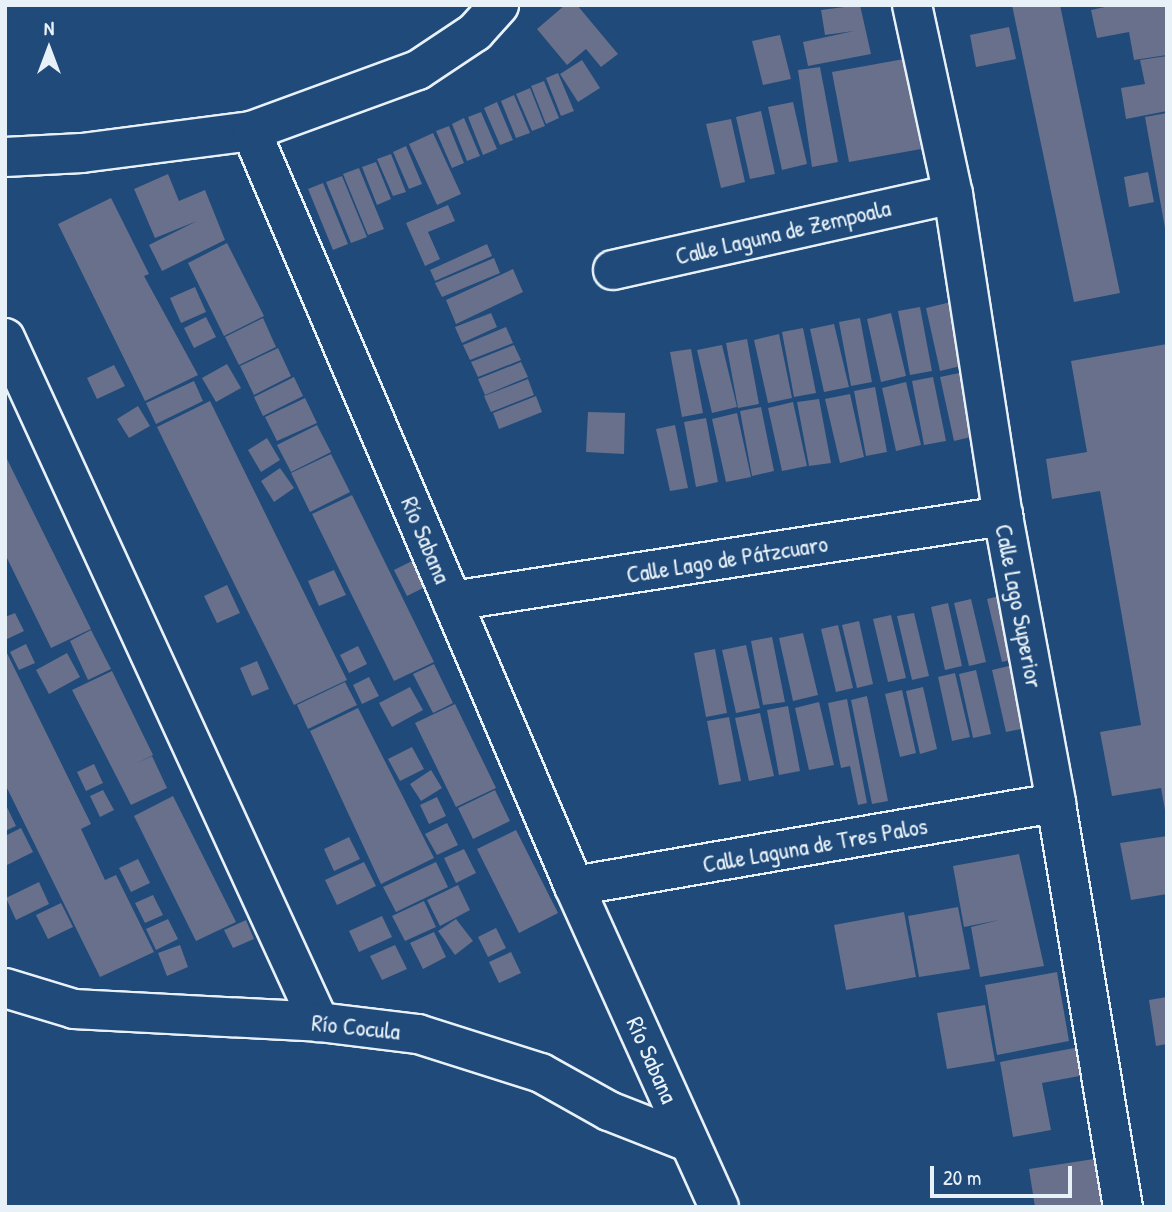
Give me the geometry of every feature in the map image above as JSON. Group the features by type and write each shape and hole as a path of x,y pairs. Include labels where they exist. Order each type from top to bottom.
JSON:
{"street":[{"path":"5,157 82,153 251,131 418,70 475,32 499,5"},
{"name":"Calle Lago Superior","path":"912,5 953,194 1003,516 1056,803 1123,1207"},
{"name":"Río Sabana","path":"251,131 574,886 719,1207"},
{"name":"Calle Laguna de Zempoala","path":"612,270 953,194"},
{"path":"5,338 319,1022"},
{"name":"Calle Lago de Pátzcuaro","path":"452,601 1003,516"},
{"name":"Calle Laguna de Tres Palos","path":"574,886 1056,803"},
{"name":"Río Cocula","path":"5,988 74,1009 319,1022 418,1034 541,1073 610,1111 688,1142"}],"building":[{"path":"565,5 577,5 618,54 601,67 586,49 567,65 537,29"},
{"path":"860,5 871,54 808,66 803,42 854,31 825,35 821,10"},
{"path":"1012,5 1060,5 1120,293 1074,302"},
{"path":"1114,5 1167,5 1167,55 1134,60 1129,32 1097,38 1091,10"},
{"path":"1009,27 1016,59 976,67 970,35"},
{"path":"780,35 791,79 763,85 752,41"},
{"path":"1167,56 1167,111 1126,119 1121,88 1145,84 1140,60"},
{"path":"904,59 921,149 849,162 832,72"},
{"path":"582,60 600,88 578,102 560,74"},
{"path":"820,67 838,162 812,167 798,70"},
{"path":"558,73 574,111 561,116 546,78"},
{"path":"544,81 559,118 546,124 531,86"},
{"path":"530,88 545,126 532,131 516,94"},
{"path":"514,95 530,133 516,138 501,101"},
{"path":"497,102 513,140 500,145 484,108"},
{"path":"793,102 807,164 782,170 768,107"},
{"path":"761,111 775,174 750,179 736,117"},
{"path":"481,112 497,149 483,155 468,117"},
{"path":"1167,113 1167,228 1165,228 1145,117"},
{"path":"464,118 480,156 467,161 452,124"},
{"path":"731,119 745,182 721,188 706,124"},
{"path":"449,126 464,163 452,168 436,131"},
{"path":"433,133 461,194 437,205 409,144"},
{"path":"406,146 422,184 409,189 393,152"},
{"path":"391,154 406,192 393,196 377,159"},
{"path":"376,162 391,199 377,205 362,167"},
{"path":"359,168 384,229 368,235 343,174"},
{"path":"1148,172 1154,202 1129,207 1124,177"},
{"path":"168,174 179,201 205,190 225,240 162,271 149,245 197,221 155,238 134,189"},
{"path":"342,176 367,237 351,243 326,182"},
{"path":"323,183 348,244 333,250 308,189"},
{"path":"111,198 149,274 144,276 198,375 145,401 58,224"},
{"path":"448,205 455,221 428,232 440,259 425,266 406,223"},
{"path":"227,243 264,316 224,336 188,263"},
{"path":"487,244 492,256 435,281 430,270"},
{"path":"494,258 500,273 442,297 435,283"},
{"path":"513,269 523,292 456,324 446,300"},
{"path":"195,287 206,312 181,323 170,298"},
{"path":"951,302 965,365 940,371 926,308"},
{"path":"920,307 932,371 910,375 898,311"},
{"path":"491,313 497,327 462,343 455,327"},
{"path":"891,313 906,376 881,382 867,319"},
{"path":"206,317 216,337 194,348 184,328"},
{"path":"263,318 276,347 239,365 225,337"},
{"path":"860,318 872,382 851,386 839,322"},
{"path":"834,324 849,387 824,392 810,329"},
{"path":"506,327 513,343 470,360 463,345"},
{"path":"803,328 816,393 794,397 782,332"},
{"path":"779,334 792,398 768,403 754,340"},
{"path":"747,339 759,404 738,408 726,343"},
{"path":"1167,344 1165,810 1161,788 1112,796 1100,732 1141,725 1100,491 1052,499 1046,459 1087,452 1071,361"},
{"path":"514,345 521,360 478,377 471,362"},
{"path":"722,345 737,407 712,413 697,350"},
{"path":"278,348 291,376 254,395 240,366"},
{"path":"691,349 703,413 682,417 670,352"},
{"path":"521,362 528,377 485,395 478,379"},
{"path":"227,364 241,388 216,402 202,378"},
{"path":"114,365 125,386 97,399 87,378"},
{"path":"964,372 979,435 954,441 940,377"},
{"path":"294,377 303,396 263,416 254,397"},
{"path":"933,377 946,441 924,445 912,381"},
{"path":"528,379 534,395 491,412 484,396"},
{"path":"194,381 203,401 156,424 146,403"},
{"path":"906,382 921,445 896,451 882,388"},
{"path":"875,387 887,452 866,456 854,391"},
{"path":"850,394 864,457 840,463 825,399"},
{"path":"536,396 542,412 499,429 493,413"},
{"path":"305,398 317,423 277,441 265,417"},
{"path":"819,399 831,463 809,466 797,402"},
{"path":"210,401 347,680 294,705 157,427"},
{"path":"793,402 807,466 782,471 768,408"},
{"path":"138,406 150,426 129,438 117,419"},
{"path":"761,407 774,471 752,476 740,411"},
{"path":"588,412 625,413 624,454 586,452"},
{"path":"737,413 751,477 726,482 712,419"},
{"path":"706,418 718,482 696,487 684,422"},
{"path":"317,425 331,452 291,472 277,445"},
{"path":"675,425 688,488 670,491 656,429"},
{"path":"267,438 280,460 261,472 248,450"},
{"path":"331,454 350,492 310,512 291,473"},
{"path":"5,455 91,629 51,648 5,554"},
{"path":"280,468 294,488 274,502 261,481"},
{"path":"352,495 434,662 394,681 312,514"},
{"path":"414,560 427,586 407,596 394,570"},
{"path":"334,570 346,595 319,606 308,581"},
{"path":"227,585 240,613 217,623 204,596"},
{"path":"1004,595 1019,658 1002,662 987,599"},
{"path":"971,599 986,662 969,666 954,603"},
{"path":"948,603 962,666 945,670 931,607"},
{"path":"15,613 24,631 5,640 5,617"},
{"path":"914,613 929,676 912,680 897,616"},
{"path":"891,615 906,678 888,682 873,619"},
{"path":"859,621 873,684 857,688 842,625"},
{"path":"838,625 853,688 836,692 821,629"},
{"path":"91,630 111,669 88,680 70,641"},
{"path":"803,633 818,695 793,701 779,638"},
{"path":"772,637 785,702 763,705 751,641"},
{"path":"26,644 35,663 19,670 10,652"},
{"path":"746,645 760,708 736,713 722,650"},
{"path":"358,646 367,664 349,673 340,655"},
{"path":"5,649 91,824 81,829 105,880 116,875 154,952 100,977 5,784"},
{"path":"715,649 727,713 706,717 694,653"},
{"path":"67,653 80,677 49,694 36,670"},
{"path":"257,661 269,689 252,696 240,668"},
{"path":"434,664 453,703 433,713 413,674"},
{"path":"1017,664 1031,727 1006,732 992,670"},
{"path":"976,670 991,734 973,738 959,674"},
{"path":"112,671 153,755 135,764 152,756 167,788 131,805 72,690"},
{"path":"955,673 970,737 952,741 938,677"},
{"path":"369,677 379,696 362,704 353,685"},
{"path":"345,682 357,705 308,729 297,705"},
{"path":"410,687 423,710 392,727 379,703"},
{"path":"923,687 937,749 920,754 906,691"},
{"path":"902,690 916,753 900,757 885,694"},
{"path":"867,696 888,801 872,804 851,700"},
{"path":"847,699 867,803 858,805 850,766 841,768 828,703"},
{"path":"819,702 834,765 809,770 795,708"},
{"path":"455,704 496,788 456,807 415,723"},
{"path":"788,706 800,771 779,775 767,710"},
{"path":"358,708 434,858 381,884 310,731"},
{"path":"760,713 774,776 749,781 735,718"},
{"path":"729,717 741,781 719,785 707,721"},
{"path":"412,747 424,769 400,781 388,759"},
{"path":"94,764 103,783 86,791 77,772"},
{"path":"431,770 442,788 421,801 410,784"},
{"path":"103,790 114,810 100,817 90,796"},
{"path":"495,790 510,821 473,839 458,808"},
{"path":"173,796 236,922 196,941 134,816"},
{"path":"437,797 446,816 429,824 420,805"},
{"path":"5,803 16,826 5,831"},
{"path":"447,823 458,845 437,855 425,834"},
{"path":"21,828 33,852 5,866 5,836"},
{"path":"516,830 558,913 519,933 477,849"},
{"path":"1167,836 1167,894 1131,900 1120,843"},
{"path":"349,837 360,859 334,871 324,849"},
{"path":"464,849 476,873 456,883 444,858"},
{"path":"1019,854 1044,966 980,977 971,927 999,920 964,927 953,866"},
{"path":"138,859 150,883 131,892 119,868"},
{"path":"364,862 376,886 337,905 325,880"},
{"path":"436,862 448,887 396,912 383,887"},
{"path":"39,882 49,904 16,920 6,898"},
{"path":"458,885 470,910 440,926 427,900"},
{"path":"153,895 163,915 145,923 135,903"},
{"path":"424,901 436,927 405,941 392,916"},
{"path":"61,903 73,927 48,939 36,915"},
{"path":"958,907 970,969 919,977 908,916"},
{"path":"904,912 916,977 846,990 834,925"},
{"path":"382,916 392,937 359,952 349,931"},
{"path":"168,919 178,939 156,950 146,929"},
{"path":"456,919 473,941 455,955 438,931"},
{"path":"246,920 254,939 233,948 224,930"},
{"path":"496,928 506,948 488,957 478,937"},
{"path":"434,932 446,957 423,969 410,943"},
{"path":"180,945 188,967 167,976 158,953"},
{"path":"395,945 407,969 382,980 370,956"},
{"path":"511,952 521,973 499,983 489,962"},
{"path":"1057,972 1069,1041 997,1055 985,985"},
{"path":"1167,997 1167,1044 1156,1046 1149,1000"},
{"path":"985,1005 995,1061 947,1069 937,1013"},
{"path":"1085,1046 1090,1074 1042,1083 1051,1130 1013,1137 1000,1062"},
{"path":"1107,1157 1115,1207 1035,1207 1029,1169"}]}
